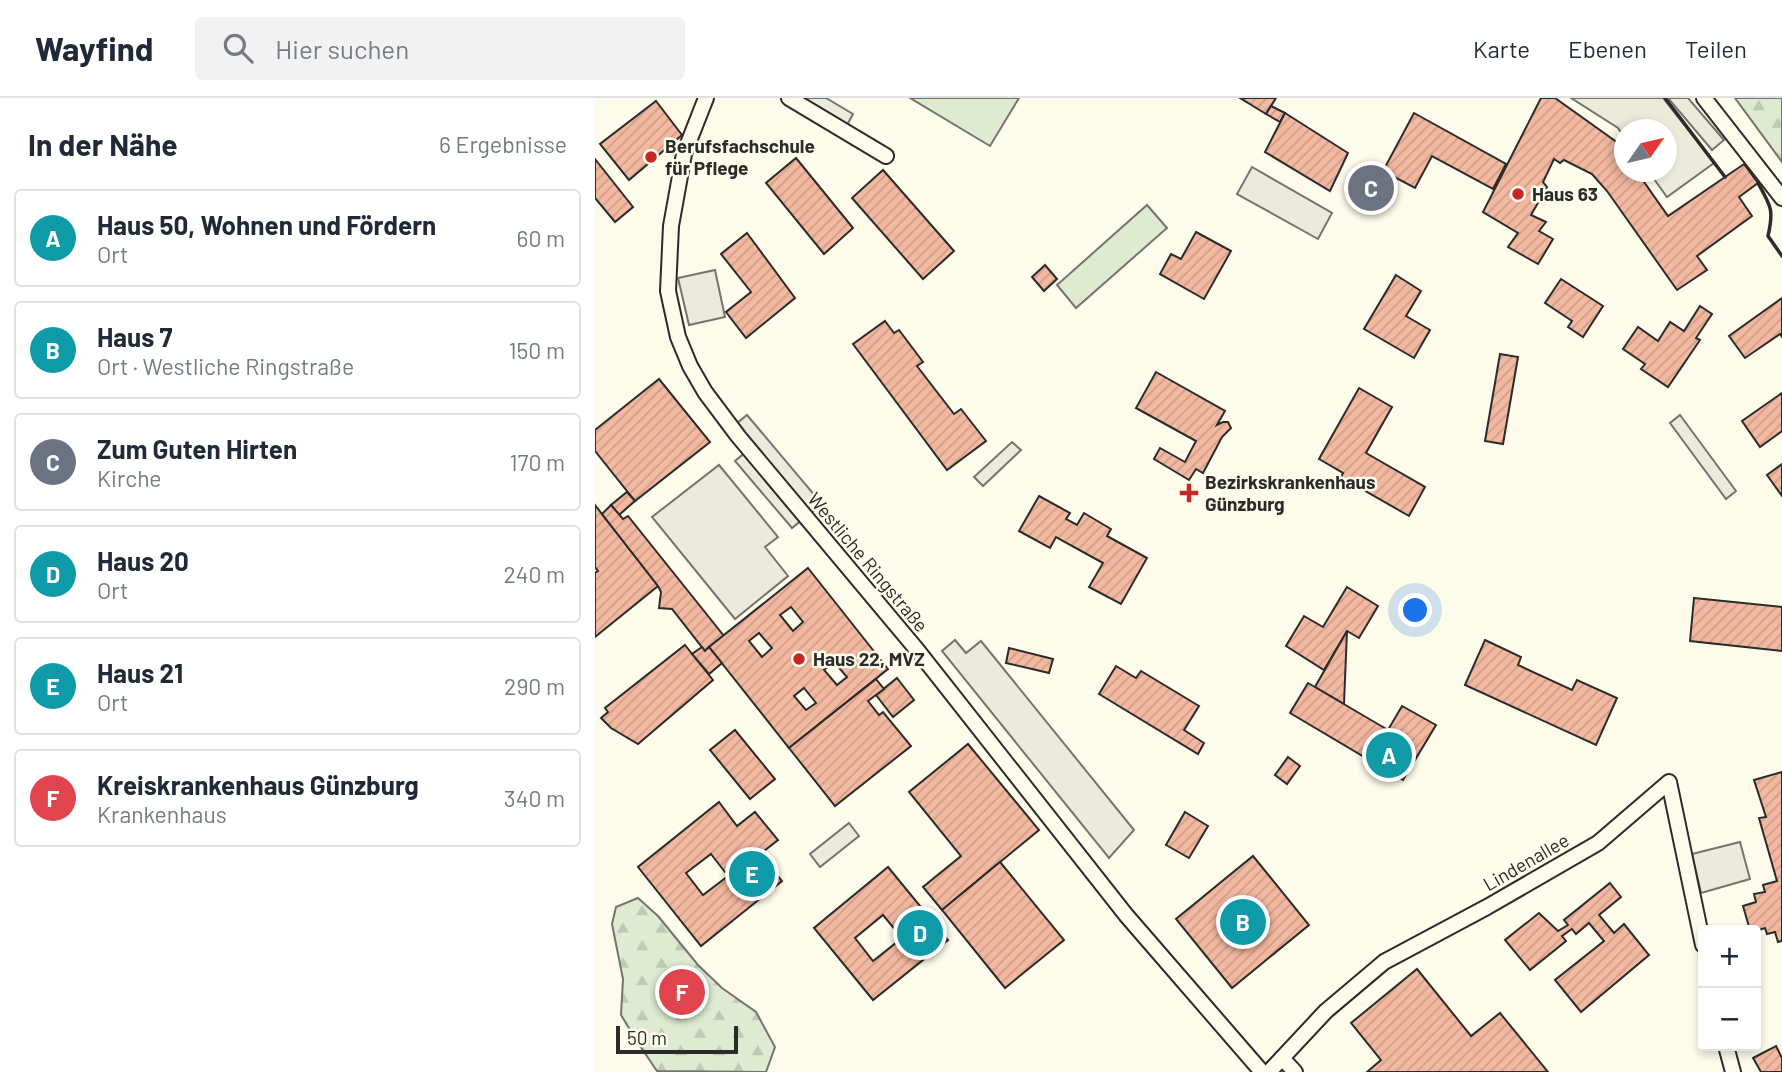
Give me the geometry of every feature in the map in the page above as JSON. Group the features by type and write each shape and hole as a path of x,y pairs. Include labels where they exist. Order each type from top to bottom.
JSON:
{"street":[{"name":"Westliche Ringstraße","path":"705,98 684,155 671,226 668,291 678,337 705,393 924,660 1126,915 1262,1072"},
{"path":"789,98 885,156"},
{"path":"1704,98 1782,198"},
{"name":"Lindenallee","path":"1269,1072 1326,1011 1384,962 1598,843 1669,782 1699,925"},
{"path":"1727,1051 1733,1072"},
{"path":"1282,1058 1295,1072"}],"green space":[{"path":"910,98 1019,98 990,146"},
{"path":"1735,98 1782,98 1782,162"},
{"path":"1147,205 1167,228 1076,308 1057,285"},
{"path":"638,898 658,916 698,965 722,988 756,1012 775,1047 766,1072 657,1071 621,1015 623,979 612,924 616,907"}],"shaded area":[{"path":"802,98 826,98 853,114 847,125"},
{"path":"1571,98 1663,98 1714,163 1667,197 1656,182 1677,182 1677,119 1614,119 1614,125"},
{"path":"1668,98 1688,98 1724,140 1712,150"},
{"path":"1252,167 1332,213 1318,239 1237,194"},
{"path":"715,270 725,317 689,325 678,278"},
{"path":"747,415 822,504 811,513 736,424"},
{"path":"1680,415 1736,491 1726,499 1670,423"},
{"path":"1012,442 1021,450 983,486 974,477"},
{"path":"746,452 803,519 792,528 735,461"},
{"path":"719,465 778,537 765,547 788,576 735,619 652,517"},
{"path":"955,640 966,653 981,641 1134,830 1109,858 942,651"},
{"path":"849,823 859,836 820,867 810,854"},
{"path":"1740,842 1750,879 1701,893 1692,854"}],"building":[{"path":"1240,98 1276,98 1266,114"},
{"name":"Haus 63","path":"1541,98 1555,98 1614,140 1614,182 1644,182 1668,216 1744,164 1758,183 1739,197 1752,216 1697,256 1707,270 1677,290 1607,191 1592,174 1564,160 1560,163 1554,159 1543,182 1547,187 1531,215 1546,222 1539,231 1553,239 1538,264 1508,247 1518,233 1483,212"},
{"path":"656,101 682,135 629,180 600,144"},
{"path":"1271,106 1285,113 1280,122 1266,114"},
{"path":"1285,113 1348,153 1330,191 1265,152"},
{"path":"1414,113 1506,164 1493,189 1432,156 1415,188 1383,171"},
{"path":"796,158 853,228 824,254 766,183"},
{"path":"595,159 633,207 615,222 595,198"},
{"path":"1371,168 1387,177 1370,208 1354,199"},
{"path":"883,170 954,251 923,279 852,198"},
{"path":"1196,232 1231,251 1204,299 1160,274 1171,254 1181,259"},
{"path":"747,233 795,298 746,338 726,312 751,292 721,254"},
{"path":"1045,265 1057,279 1044,291 1032,277"},
{"path":"1396,275 1421,291 1406,316 1430,330 1414,358 1364,329"},
{"path":"1561,279 1603,306 1583,337 1568,327 1572,321 1545,303"},
{"path":"1782,298 1782,337 1780,334 1745,358 1729,336"},
{"path":"1700,306 1712,314 1696,338 1700,340 1668,387 1641,369 1645,364 1623,349 1638,327 1658,341 1670,322 1684,331"},
{"path":"885,321 894,333 899,330 923,362 917,366 954,414 961,409 986,441 947,470 853,344"},
{"path":"1500,354 1518,357 1503,444 1485,441"},
{"path":"1156,372 1225,411 1217,425 1228,422 1231,428 1222,437 1203,473 1196,469 1189,480 1154,459 1160,448 1185,462 1196,441 1136,408"},
{"path":"659,379 710,442 635,501 595,451 595,430"},
{"path":"1359,388 1392,407 1366,453 1425,487 1409,516 1341,477 1343,473 1319,459"},
{"path":"1782,393 1782,431 1760,447 1742,421"},
{"path":"1782,464 1782,496 1767,475"},
{"path":"627,492 635,501 619,515 611,505"},
{"path":"1039,496 1070,513 1066,519 1077,525 1084,513 1111,529 1107,536 1147,558 1121,604 1089,587 1103,563 1056,537 1050,548 1019,531"},
{"path":"595,505 658,586 595,637 595,573 598,571 595,567"},
{"path":"611,505 623,519 628,516 724,636 705,651 672,609 659,608 661,592 658,586 602,514"},
{"name":"Haus 22, MVZ","path":"808,568 888,669 789,748 709,647","holes":["791,607 803,622 793,631 780,615","759,633 772,648 762,657 749,641","834,662 847,677 837,685 824,670","804,688 816,703 806,710 794,696"]},
{"path":"1347,587 1378,606 1359,638 1347,631 1324,670 1286,646 1304,616 1323,627"},
{"path":"1694,598 1782,607 1782,651 1690,641"},
{"path":"1347,631 1344,704 1315,687"},
{"path":"1485,640 1521,657 1518,665 1572,690 1577,680 1617,698 1596,745 1465,685"},
{"path":"685,645 713,680 638,744 611,728 601,718 608,712 605,708"},
{"path":"702,647 705,651 709,647 722,663 709,674 692,654"},
{"path":"1009,648 1053,659 1049,673 1006,663"},
{"path":"1116,666 1136,678 1141,671 1199,706 1184,730 1204,743 1198,754 1099,694"},
{"path":"897,678 914,700 893,717 876,695"},
{"path":"876,679 884,689 868,701 879,715 883,712 911,746 835,806 789,748"},
{"path":"1308,683 1388,730 1402,706 1436,725 1403,780 1290,713"},
{"path":"735,730 775,779 750,799 710,750"},
{"path":"968,744 1039,830 942,910 923,887 961,856 909,792"},
{"path":"1288,757 1300,766 1287,784 1275,775"},
{"path":"1782,772 1782,941 1778,942 1775,932 1767,934 1765,928 1761,929 1761,925 1749,925 1743,906 1756,902 1754,894 1765,892 1763,885 1777,881 1759,818 1766,817 1754,780"},
{"path":"719,802 737,826 755,812 778,840 760,854 782,881 701,946 638,867","holes":["711,854 728,876 703,895 686,873"]},
{"path":"1185,812 1208,826 1189,858 1166,845"},
{"path":"1253,856 1309,925 1232,988 1176,919"},
{"path":"1000,862 1064,940 1005,988 942,910"},
{"path":"888,867 948,940 873,1000 814,928","holes":["883,915 902,938 873,961 855,938"]},
{"path":"1610,883 1621,897 1599,915 1614,933 1624,924 1649,955 1581,1012 1555,980 1604,941 1589,923 1576,934 1572,929 1562,936 1566,941 1530,970 1505,940 1539,913 1558,931 1568,925 1564,920"},
{"path":"1417,969 1471,1036 1500,1013 1548,1072 1367,1072 1381,1060 1351,1023"},
{"path":"1776,1046 1782,1058 1782,1072 1761,1072 1753,1058"}],"wall":[{"path":"1665,98 1725,177"},
{"path":"1758,183 1770,208 1768,236 1782,256"}],"place":[{"name":"Berufsfachschule für Pflege","path":"651,157"},
{"name":"Zum Guten Hirten","path":"1371,188"},
{"name":"Haus 63","path":"1518,194"},
{"name":"Bezirkskrankenhaus Günzburg","path":"1189,493"},
{"name":"Haus 22, MVZ","path":"799,659"},
{"name":"Haus 50, Wohnen und Fördern","path":"1389,755"},
{"name":"Haus 21","path":"752,874"},
{"name":"Haus 7","path":"1243,922"},
{"name":"Haus 20","path":"920,933"},
{"name":"Kreiskrankenhaus Günzburg","path":"682,992"}]}
